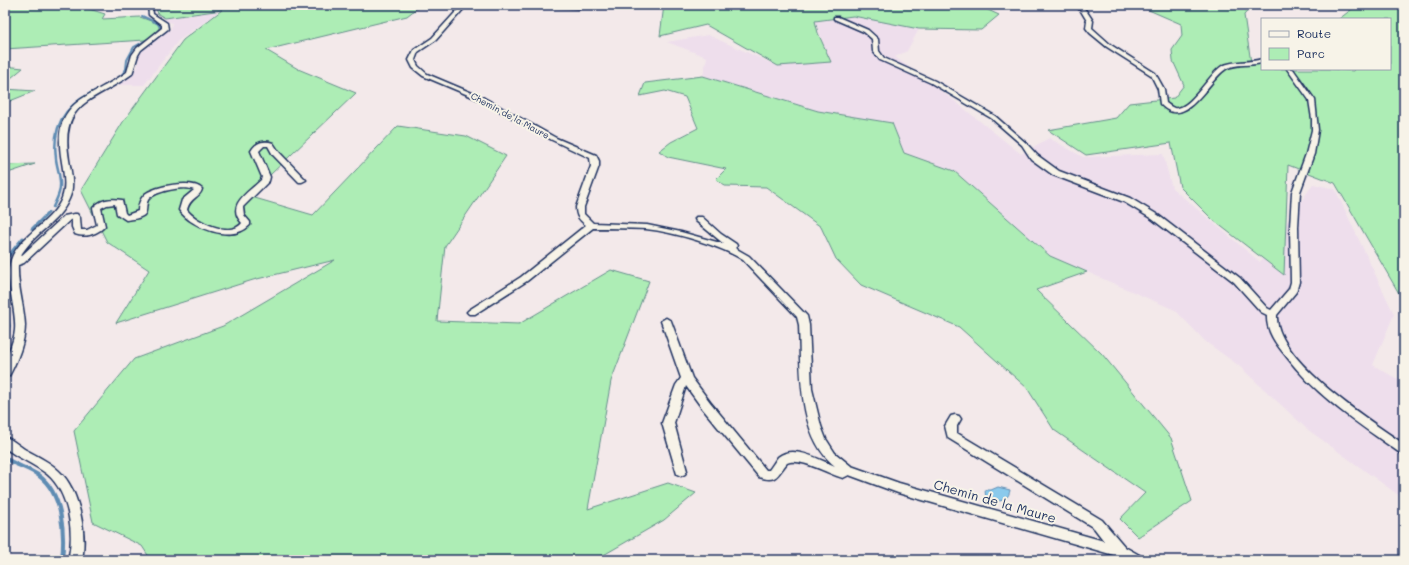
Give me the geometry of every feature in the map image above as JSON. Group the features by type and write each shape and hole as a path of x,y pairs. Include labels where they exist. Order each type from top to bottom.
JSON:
{"street":[{"path":"5,373 15,350 20,326 14,264 15,259 22,248 60,208 66,199 67,171 62,143 70,115 76,107 92,95 130,74 135,55 139,49 165,29 165,24 151,15 149,10 150,5"},
{"name":"Chemin de la Maure","path":"465,5 434,39 414,54 412,58 413,63 420,72 482,99 554,139 593,157 595,166 580,208 580,214 583,219 591,225 647,227 680,234 723,246 746,258 802,316 804,325 807,389 815,426 821,441 831,456 847,469 898,488 1120,551 1136,560"},
{"path":"531,5 581,7"},
{"path":"1077,5 1083,10 1090,21 1089,28 1092,32 1109,46 1152,74 1161,89 1163,104 1170,109 1177,109 1187,106 1224,67 1261,61"},
{"path":"836,18 866,31 875,40 876,51 882,59 933,82 993,117 1024,144 1034,157 1056,173 1122,198 1155,217 1237,280 1264,310 1272,314"},
{"path":"1291,70 1312,100 1315,130 1310,154 1296,192 1294,227 1296,282 1293,290 1272,314 1271,322 1274,331 1304,374 1319,389 1404,450"},
{"path":"14,264 21,261 66,218 74,216 76,218 76,228 78,232 82,233 93,231 101,226 97,208 102,204 112,201 119,202 121,214 126,218 132,218 142,212 143,201 148,195 173,188 192,186 196,186 198,188 198,191 185,202 182,210 192,221 223,231 242,228 246,225 246,222 240,216 239,207 242,202 265,181 266,177 255,151 256,147 260,144 271,144 276,153 302,180"},
{"path":"699,219 718,236 733,246 737,252"},
{"path":"472,312 524,279 591,225"},
{"name":"Chemin de la Maure","path":"666,321 687,379 706,405 763,474 771,475 783,460 791,456 802,457 833,472 842,473 847,469"},
{"path":"681,471 668,423 681,384 687,379"},
{"path":"955,419 951,426 952,435 1098,524 1120,551"},
{"path":"5,440 10,446 40,462 57,476 65,490 77,527 78,546 75,560"}],"shaded area":[{"path":"219,11 178,41 144,85 117,85 131,76 138,66 139,54 154,40 171,29 172,23 162,19"},
{"path":"853,16 919,29 907,51 895,57 952,99 1021,154 1049,138 1083,157 1163,154 1172,188 1260,262 1313,184 1335,189 1394,314 1373,365 1404,383 1404,499 1307,429 1238,365 1206,342 1175,310 1050,256 954,171 904,153 892,123 818,111 703,76 707,57 667,42 708,35 778,66 830,62 815,21"}],"green space":[{"path":"5,5 50,5 45,8 83,7 105,14 102,19 140,17 159,24 159,28 154,35 145,40 5,49"},
{"path":"155,5 421,5 407,16 266,50 298,69 356,93 248,196 313,215 398,126 466,136 506,156 445,246 437,321 519,324 611,270 649,281 611,381 588,509 668,483 696,493 664,520 595,560 151,560 142,546 93,522 74,431 134,359 223,326 335,260 253,280 116,323 149,270 107,242 81,190 123,122 183,40 222,10 165,18 158,14"},
{"path":"664,5 977,5 999,15 981,30 919,29 853,16 815,21 818,33 831,62 778,66 706,25 660,36"},
{"path":"1137,5 1253,5 1244,15 1251,63 1261,64 1261,70 1391,70 1391,18 1340,18 1352,9 1348,5 1404,5 1404,302 1335,183 1288,165 1284,275 1213,220 1180,187 1171,143 1086,155 1048,130 1116,118 1129,103 1174,98 1184,85 1173,61 1172,50 1182,36 1181,24"},
{"path":"5,66 23,68 5,83"},
{"path":"703,76 818,111 892,123 904,153 954,171 1050,256 1087,272 1036,290 1102,354 1171,438 1192,501 1138,537 1120,519 1145,493 1054,430 1027,388 959,327 861,285 836,259 821,227 766,187 725,186 716,179 726,169 668,157 659,151 671,142 698,128 685,97 665,91 640,96 645,83"},
{"path":"5,89 35,91 5,103"},
{"path":"35,164 5,174 5,165"}],"water":[{"path":"998,487 1010,490 1007,497 1001,501 986,500 985,490 991,490"}],"waterway":[{"path":"142,16 157,23 161,28 158,32"},
{"path":"119,78 126,69 127,60 134,47 150,38"},
{"path":"91,93 105,86"},
{"path":"53,207 60,190 55,148 58,128 67,112 73,105 91,93"},
{"path":"32,229 48,213"},
{"path":"5,260 23,238"},
{"path":"5,296 9,326 5,346"},
{"path":"5,458 38,475 53,492 62,526 62,560"}]}
